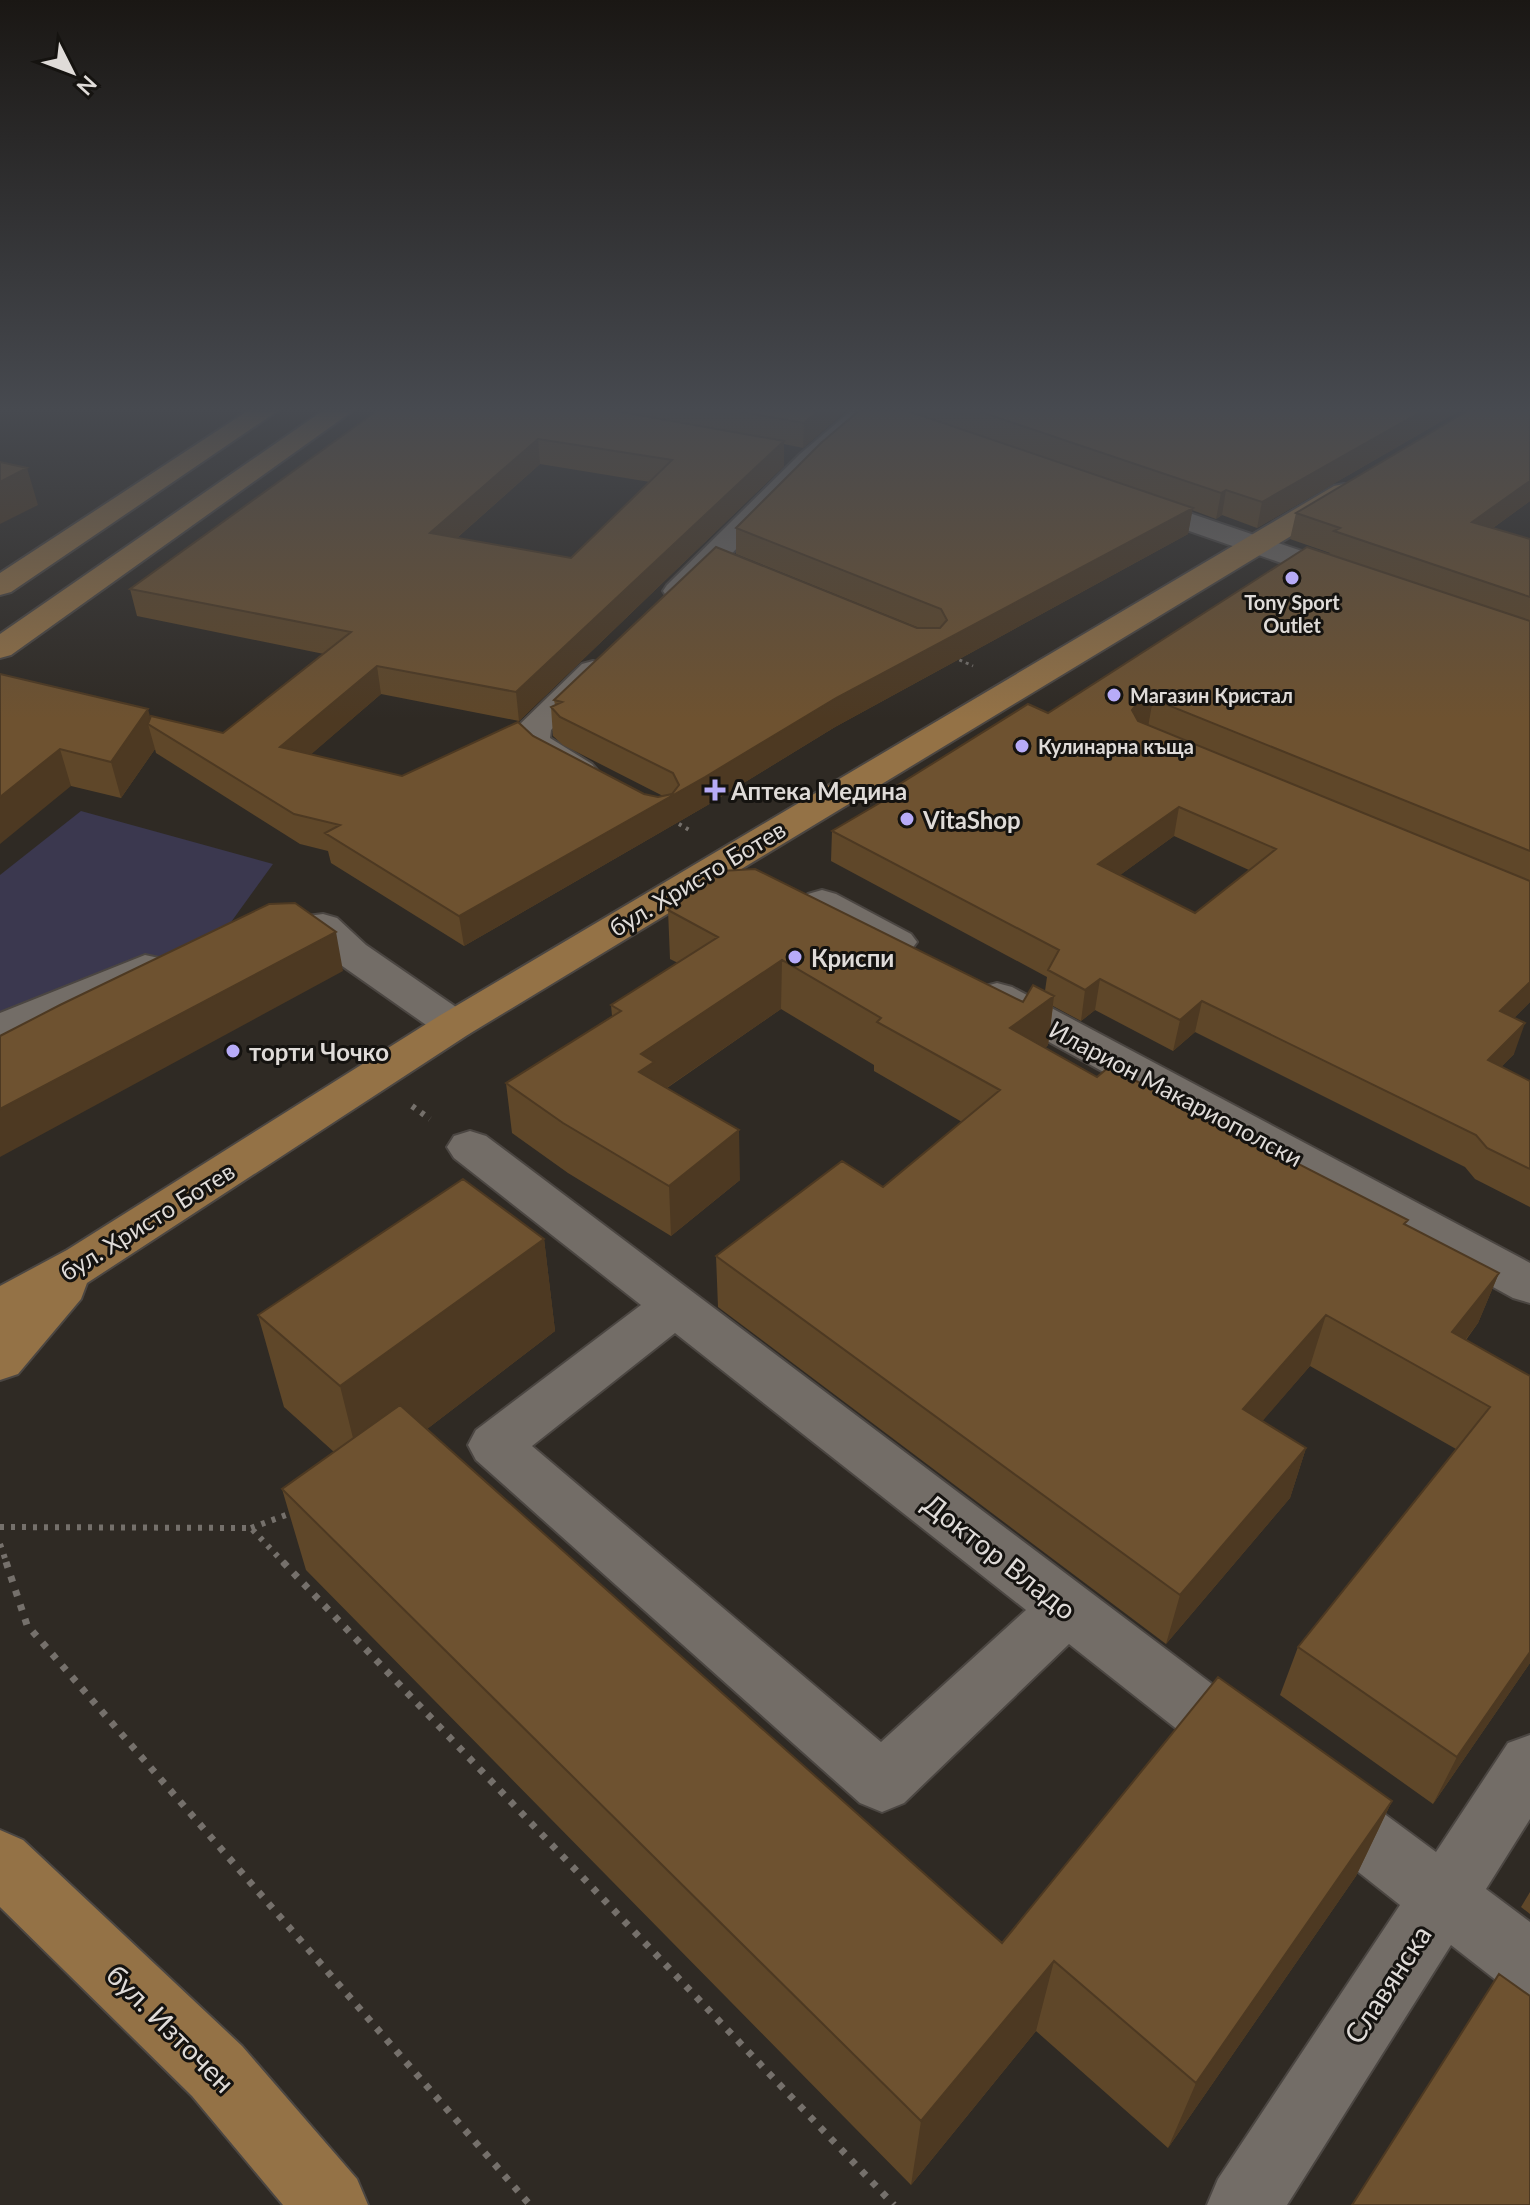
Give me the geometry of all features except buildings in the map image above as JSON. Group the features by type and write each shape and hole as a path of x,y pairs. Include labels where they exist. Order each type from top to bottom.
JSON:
{"main road":[{"path":"0,586 110,513"},
{"path":"0,648 194,513"},
{"name":"бул. Христо Ботев","path":"0,1309 84,1263 454,1025 1307,513"},
{"path":"0,1360 84,1263"},
{"name":"бул. Източен","path":"0,1862 217,2071 331,2205"}],"street":[{"path":"657,611 727,564 767,513"},
{"path":"1164,513 1370,585"},
{"path":"604,784 549,755 533,742 534,727 612,653"},
{"name":"Иларион Макариополски","path":"822,902 1530,1285"},
{"path":"246,928 323,926 352,954 454,1025"},
{"path":"0,1029 175,954"},
{"name":"Доктор Владо","path":"470,1147 1530,1964"},
{"path":"676,1305 495,1445 882,1782 1067,1609"},
{"name":"Славянска","path":"1244,2205 1530,1764"}],"path":[{"path":"372,1078 470,1147"},
{"path":"0,1527 251,1528 296,1511"},
{"path":"251,1528 894,2205"},
{"path":"0,1544 27,1625 530,2205"}],"shaded area":[{"path":"81,811 273,864 221,936 0,1051 0,875"}],"place":[{"name":"Tony Sport Outlet","path":"1292,578"},
{"name":"Магазин Кристал","path":"1114,695"},
{"name":"Кулинарна къща","path":"1022,746"},
{"name":"Аптека Медина","path":"715,790"},
{"name":"VitaShop","path":"907,819"},
{"name":"Криспи","path":"795,957"},
{"name":"торти Чочко","path":"233,1051"}]}
